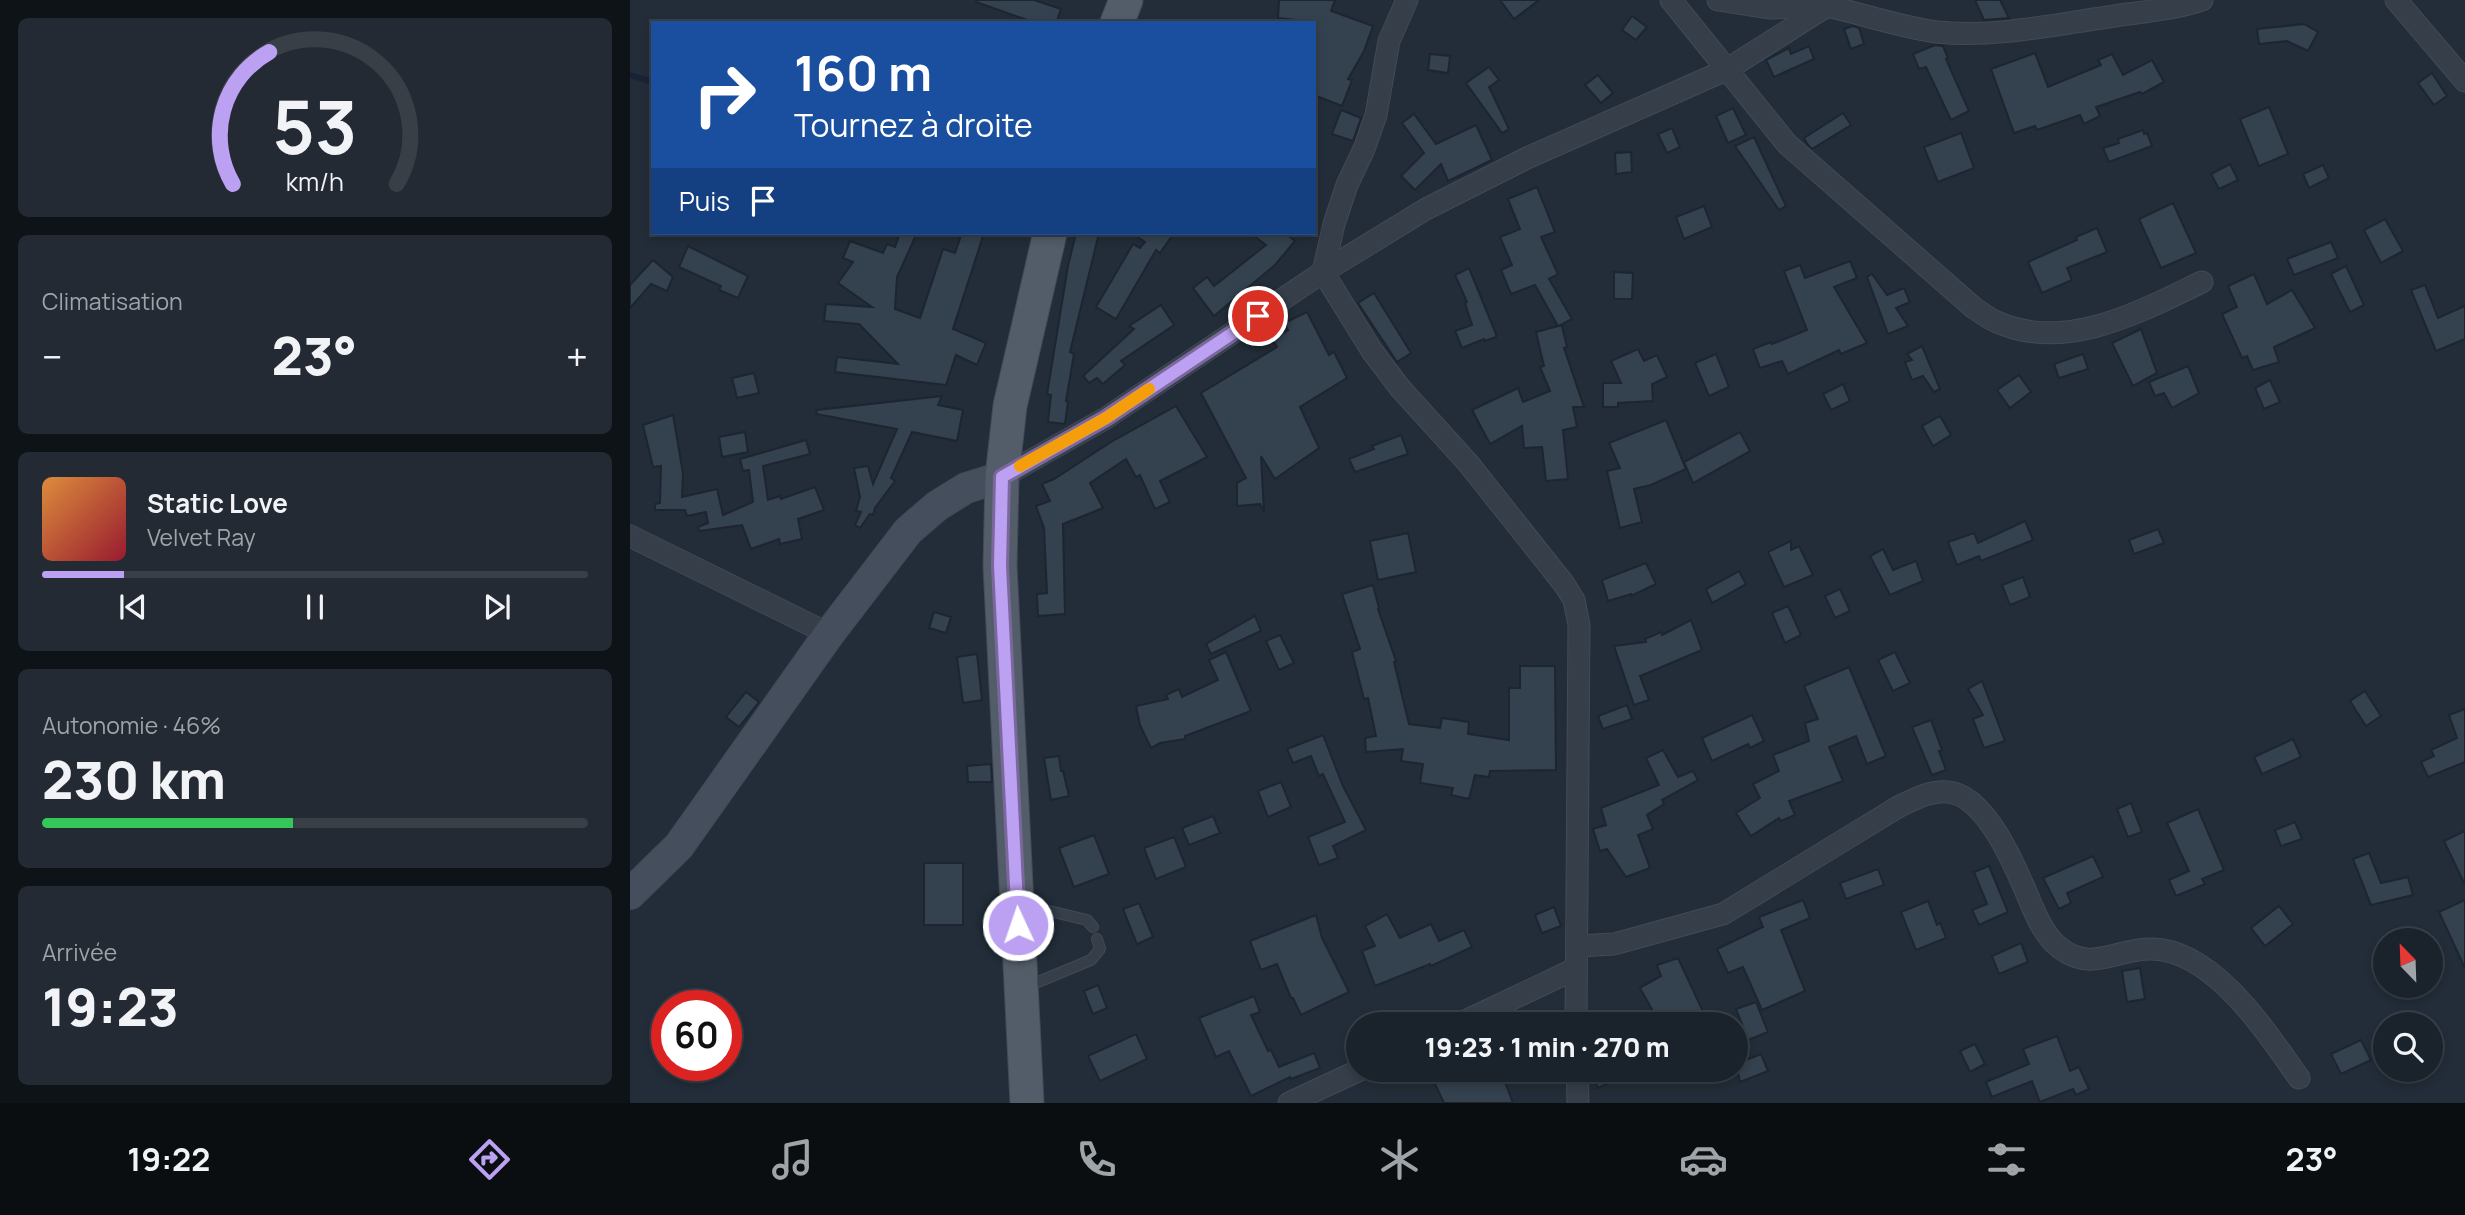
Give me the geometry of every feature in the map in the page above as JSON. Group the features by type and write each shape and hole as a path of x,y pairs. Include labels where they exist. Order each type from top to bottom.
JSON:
{"main road":[{"path":"1118,21 1126,0"},
{"path":"1027,1103 1000,566 1002,477 1010,406 1050,235"}],"street":[{"path":"1406,0 1390,41 1376,115 1347,185 1334,224 1323,272 1372,351 1400,388 1468,463 1574,600 1579,625 1576,1012"},
{"path":"1671,0 1787,144 1974,308 1997,322 2018,329 2072,332 2104,324 2202,282"},
{"path":"1718,0 1769,8 1833,3 1934,32 1971,33 2093,19 2203,0"},
{"path":"2396,0 2465,81"},
{"path":"630,894 679,846 829,634 908,531 937,506 966,488 1002,477 1106,418 1323,272 1426,209 1527,158 1726,70 1833,3"},
{"path":"630,536 829,634"},
{"path":"1578,946 1614,944 1723,914 1898,807 1919,797 1950,792 1972,803 2006,848 2040,923 2058,947 2081,959 2093,961 2130,950 2165,950 2195,963 2230,988 2265,1029 2299,1078"},
{"path":"1485,1012 1575,970"},
{"path":"1289,1103 1346,1076"},
{"path":"1577,1082 1578,1103"}],"lane":[{"path":"1017,904 1087,920 1100,949 1091,960 1021,989"}],"building":[{"path":"1034,0 1061,9 1057,21 1030,21 976,2"},
{"path":"1279,0 1335,0 1331,11 1373,26 1364,51 1348,79 1352,80 1342,106 1316,96 1316,21 1278,18"},
{"path":"1500,0 1539,0 1514,19"},
{"path":"1975,0 2000,0 2009,18 1984,20"},
{"path":"1632,16 1647,27 1636,40 1622,30"},
{"path":"2304,24 2318,32 2308,51 2287,41 2259,44 2257,29"},
{"path":"1853,26 1859,28 1864,44 1851,49 1844,29"},
{"path":"1935,45 1943,46 1969,111 1951,120 1926,67 1919,69 1913,54"},
{"path":"1809,46 1814,59 1774,77 1766,60 1789,48 1791,54"},
{"path":"2035,53 2048,87 2101,65 2098,60 2112,54 2123,75 2152,60 2164,82 2142,94 2140,92 2096,107 2100,116 2084,124 2080,115 2037,130 2035,126 2014,133 1991,69"},
{"path":"1430,54 1450,56 1448,73 1428,70"},
{"path":"1489,67 1499,80 1489,87 1509,129 1502,133 1466,83"},
{"path":"2432,73 2447,96 2434,105 2418,83"},
{"path":"1598,75 1613,93 1601,103 1585,85"},
{"path":"2269,107 2288,154 2259,166 2240,119"},
{"path":"1733,108 1746,135 1728,143 1716,116"},
{"path":"1341,110 1361,118 1353,141 1332,134"},
{"path":"1843,113 1851,125 1812,149 1804,138"},
{"path":"1414,114 1436,144 1476,125 1492,160 1448,181 1441,164 1415,190 1401,176 1424,153 1402,123"},
{"path":"1672,128 1680,147 1667,153 1658,134"},
{"path":"2143,130 2152,146 2109,162 2103,148"},
{"path":"1961,133 1974,168 1938,182 1924,147"},
{"path":"1754,137 1786,206 1779,210 1735,146"},
{"path":"1631,152 1632,172 1616,174 1615,153"},
{"path":"2230,164 2238,180 2219,189 2211,174"},
{"path":"2323,165 2329,178 2309,188 2303,174"},
{"path":"1537,187 1555,232 1541,237 1558,274 1549,279 1572,319 1559,326 1562,326 1567,347 1564,348 1584,407 1573,407 1577,427 1563,430 1568,479 1546,481 1542,447 1524,448 1522,426 1490,444 1472,410 1518,388 1523,402 1550,391 1540,367 1544,366 1536,332 1558,326 1535,285 1511,294 1501,270 1512,265 1500,237 1520,229 1508,199"},
{"path":"2173,203 2196,253 2161,268 2139,219"},
{"path":"1704,206 1712,227 1684,239 1676,217"},
{"path":"2385,219 2403,251 2381,263 2364,230"},
{"path":"2097,228 2107,252 2067,268 2072,280 2042,293 2028,262"},
{"path":"899,235 916,235 897,277 895,309 920,318 943,249 955,253 961,235 983,235 953,329 986,343 977,365 956,355 946,385 835,372 837,357 898,364 859,324 824,321 826,304 872,307 838,283 853,262 843,258 850,241 883,253 887,244 895,247"},
{"path":"1076,235 1099,235 1070,352 1074,354 1065,424 1048,422 1051,395 1047,394"},
{"path":"1135,235 1173,235 1160,253 1156,250 1116,319 1096,307 1133,244 1140,248 1145,242"},
{"path":"1253,235 1288,235 1295,241 1275,265 1214,316 1193,288 1207,277 1214,286 1266,245"},
{"path":"2331,242 2338,258 2294,275 2287,259"},
{"path":"688,246 748,276 738,298 719,290 721,286 679,267"},
{"path":"653,260 673,277 667,291 651,284 630,308 630,285"},
{"path":"1850,261 1857,278 1834,287 1867,343 1841,354 1839,350 1788,374 1782,361 1760,368 1753,349 1807,330 1784,271 1800,265 1805,278"},
{"path":"2346,266 2364,305 2350,312 2331,274"},
{"path":"1469,268 1496,337 1462,348 1455,331 1472,325 1465,303 1467,302 1455,275"},
{"path":"1614,272 1633,273 1632,299 1614,299"},
{"path":"1872,274 1887,295 1904,288 1910,302 1896,308 1908,326 1888,334 1867,277"},
{"path":"2254,274 2267,304 2292,290 2315,328 2274,347 2279,362 2253,370 2247,356 2242,358 2222,314 2237,307 2228,286"},
{"path":"2425,285 2438,318 2465,306 2465,339 2436,351 2411,290"},
{"path":"1374,293 1411,353 1397,362 1358,303"},
{"path":"1161,305 1174,325 1121,361 1125,365 1103,384 1097,378 1089,383 1083,376 1134,329 1129,326"},
{"path":"1307,312 1329,355 1334,352 1347,378 1300,407 1319,448 1275,479 1261,456 1264,512 1260,504 1237,506 1237,483 1246,478 1201,393 1277,347 1272,339 1288,330 1284,323"},
{"path":"2141,329 2157,373 2133,386 2112,343"},
{"path":"1922,346 1940,389 1934,392 1923,376 1912,380 1905,362 1912,360 1907,354"},
{"path":"1638,349 1644,361 1657,355 1667,377 1652,384 1653,401 1618,403 1618,407 1603,407 1603,383 1621,383 1611,361"},
{"path":"1716,354 1729,387 1709,396 1695,363"},
{"path":"2083,354 2088,369 2059,378 2054,364"},
{"path":"2188,366 2199,393 2172,408 2164,393 2155,396 2149,382"},
{"path":"754,373 759,393 737,398 732,378"},
{"path":"2019,375 2031,392 2010,408 1997,390"},
{"path":"2270,380 2280,402 2264,409 2255,388"},
{"path":"1843,384 1850,401 1831,410 1823,394"},
{"path":"942,396 938,405 963,410 957,441 912,432 891,478 895,481 875,508 873,515 870,514 860,528 855,525 861,512 856,511 860,497 854,468 868,466 873,484 897,429 816,414 817,410"},
{"path":"1176,406 1207,457 1160,481 1170,502 1155,509 1140,475 1136,477 1126,459 1090,483 1103,508 1063,524 1065,614 1038,616 1037,594 1047,593 1044,528 1036,506 1050,501 1042,484"},
{"path":"673,415 683,473 682,497 717,489 723,515 753,502 749,470 743,471 740,459 806,440 810,454 763,466 768,500 780,496 781,499 815,487 824,510 798,519 802,539 780,544 779,539 751,549 742,525 699,531 698,527 708,523 706,512 687,516 685,510 655,510 655,504 660,503 661,466 653,467 643,425"},
{"path":"1940,416 1951,435 1933,446 1922,426"},
{"path":"1666,420 1686,469 1651,485 1634,489 1642,522 1620,528 1607,471 1620,468 1609,443"},
{"path":"745,432 748,452 722,457 719,437"},
{"path":"1740,432 1750,451 1693,483 1684,462"},
{"path":"1401,435 1408,454 1355,472 1349,459 1374,449 1372,446"},
{"path":"2025,521 2033,540 1981,561 1979,556 1957,565 1948,542 1974,533 1978,543"},
{"path":"2158,529 2164,543 2134,554 2129,540"},
{"path":"1408,533 1416,572 1378,580 1370,541"},
{"path":"1791,541 1791,550 1799,546 1813,575 1784,587 1768,552"},
{"path":"1883,549 1893,570 1916,561 1923,581 1890,595 1870,556"},
{"path":"1646,563 1656,584 1631,596 1608,601 1602,580"},
{"path":"1739,571 1746,584 1712,603 1706,589"},
{"path":"2023,577 2030,597 2010,605 2002,585"},
{"path":"1373,585 1378,609 1396,661 1394,662 1409,724 1440,728 1442,718 1469,722 1468,734 1509,740 1509,688 1520,688 1520,666 1555,666 1556,770 1490,771 1489,777 1475,775 1469,799 1451,795 1453,788 1420,783 1423,764 1401,761 1403,749 1366,752 1365,738 1376,736 1368,698 1364,699 1352,652 1360,649 1342,594"},
{"path":"1840,589 1850,611 1835,618 1825,596"},
{"path":"1788,606 1801,635 1785,643 1772,613"},
{"path":"934,612 951,617 946,633 929,628"},
{"path":"1255,616 1261,631 1211,654 1206,644"},
{"path":"1691,620 1702,650 1640,676 1649,700 1634,705 1614,646 1646,642 1645,639 1661,632 1662,635"},
{"path":"1280,635 1294,663 1279,670 1266,641"},
{"path":"1226,652 1251,711 1185,736 1185,739 1160,743 1151,748 1140,725 1136,706 1168,699 1166,695 1179,689 1182,697 1218,680 1209,660"},
{"path":"1895,652 1910,683 1893,691 1878,660"},
{"path":"977,654 982,700 963,703 957,657"},
{"path":"1849,667 1886,756 1867,764 1856,736 1829,747 1843,781 1789,801 1795,815 1781,821 1779,818 1751,836 1736,813 1760,798 1753,784 1779,771 1773,755 1809,741 1805,723 1818,719 1804,686"},
{"path":"1982,681 2005,741 1984,748 1973,719 1983,715 1968,689"},
{"path":"2365,691 2381,716 2366,726 2350,701"},
{"path":"746,692 759,702 739,727 726,717"},
{"path":"1627,705 1632,719 1603,729 1598,716"},
{"path":"2465,709 2465,762 2428,777 2421,762 2434,756 2431,750 2457,738 2449,715"},
{"path":"1752,715 1764,741 1750,748 1748,744 1712,761 1702,738"},
{"path":"1931,720 1946,770 1932,775 1912,727"},
{"path":"1323,735 1343,786 1366,830 1333,846 1338,858 1319,865 1308,837 1345,822 1323,774 1319,776 1311,756 1293,763 1287,749"},
{"path":"2293,739 2301,757 2262,774 2254,757"},
{"path":"1663,750 1678,777 1693,771 1698,780 1662,800 1664,804 1647,815 1653,829 1638,835 1650,868 1626,877 1607,849 1600,851 1593,829 1606,825 1601,808 1659,785 1646,758"},
{"path":"1059,756 1069,796 1051,800 1044,758"},
{"path":"991,764 992,782 968,782 967,766"},
{"path":"1281,782 1291,807 1268,817 1258,791"},
{"path":"2131,803 2142,832 2128,837 2117,809"},
{"path":"2198,809 2224,870 2202,879 2205,884 2176,896 2169,880 2189,871 2167,823"},
{"path":"1213,816 1220,833 1189,845 1182,828"},
{"path":"2295,822 2302,839 2281,846 2275,830"},
{"path":"2465,831 2465,885 2444,841"},
{"path":"1094,835 1109,874 1074,887 1059,848"},
{"path":"1174,837 1186,867 1156,879 1144,848"},
{"path":"2369,853 2381,883 2408,877 2413,895 2371,905 2353,859"},
{"path":"2093,856 2103,877 2067,893 2071,903 2059,909 2043,878"},
{"path":"924,863 963,863 963,925 924,925"},
{"path":"1989,866 2008,912 1979,925 1972,910 1987,904 1974,872"},
{"path":"1878,869 1884,885 1846,899 1840,883"},
{"path":"1803,900 1810,918 1781,930 1805,991 1762,1010 1743,967 1728,973 1717,949 1763,927 1759,917"},
{"path":"2465,900 2465,968 2439,912"},
{"path":"1928,901 1937,925 1940,923 1946,938 1916,950 1901,912"},
{"path":"1139,903 1153,937 1137,944 1123,909"},
{"path":"2279,906 2293,924 2265,946 2251,928"},
{"path":"1554,907 1561,926 1542,933 1535,915"},
{"path":"1387,914 1400,938 1431,924 1439,941 1464,930 1472,947 1431,966 1430,964 1375,986 1362,951 1375,946 1365,926"},
{"path":"1316,915 1322,938 1349,992 1301,1015 1277,964 1261,970 1250,941"},
{"path":"2021,943 2028,962 1999,974 1992,956"},
{"path":"1678,958 1703,1012 1653,1012 1640,988 1661,976 1657,965"},
{"path":"2140,968 2145,999 2127,1002 2122,971"},
{"path":"1098,985 1107,1008 1093,1014 1084,991"},
{"path":"1254,996 1260,1012 1251,1015 1279,1067 1314,1053 1320,1068 1291,1079 1290,1077 1251,1096 1229,1051 1216,1057 1199,1018"},
{"path":"1756,1002 1768,1032 1748,1040 1748,1012 1737,1012 1736,1009"},
{"path":"1136,1034 1147,1059 1100,1081 1088,1056"},
{"path":"2057,1036 2070,1071 2079,1067 2089,1089 2076,1095 2073,1089 2040,1102 2032,1081 1992,1097 1986,1082 2029,1064 2023,1049"},
{"path":"2361,1040 2371,1060 2341,1074 2331,1054"},
{"path":"1975,1044 1985,1064 1970,1072 1960,1051"},
{"path":"1761,1054 1768,1071 1748,1079 1748,1059"},
{"path":"1434,1082 1505,1082 1513,1103 1444,1103"},
{"path":"1595,1082 1611,1082 1598,1088"}],"waterway":[{"path":"630,75 651,81"}],"slow traffic":[{"path":"1020,466 1106,418 1149,389"}],"route":[{"path":"1018,925 1000,566 1002,477 1106,418 1258,316"}]}
